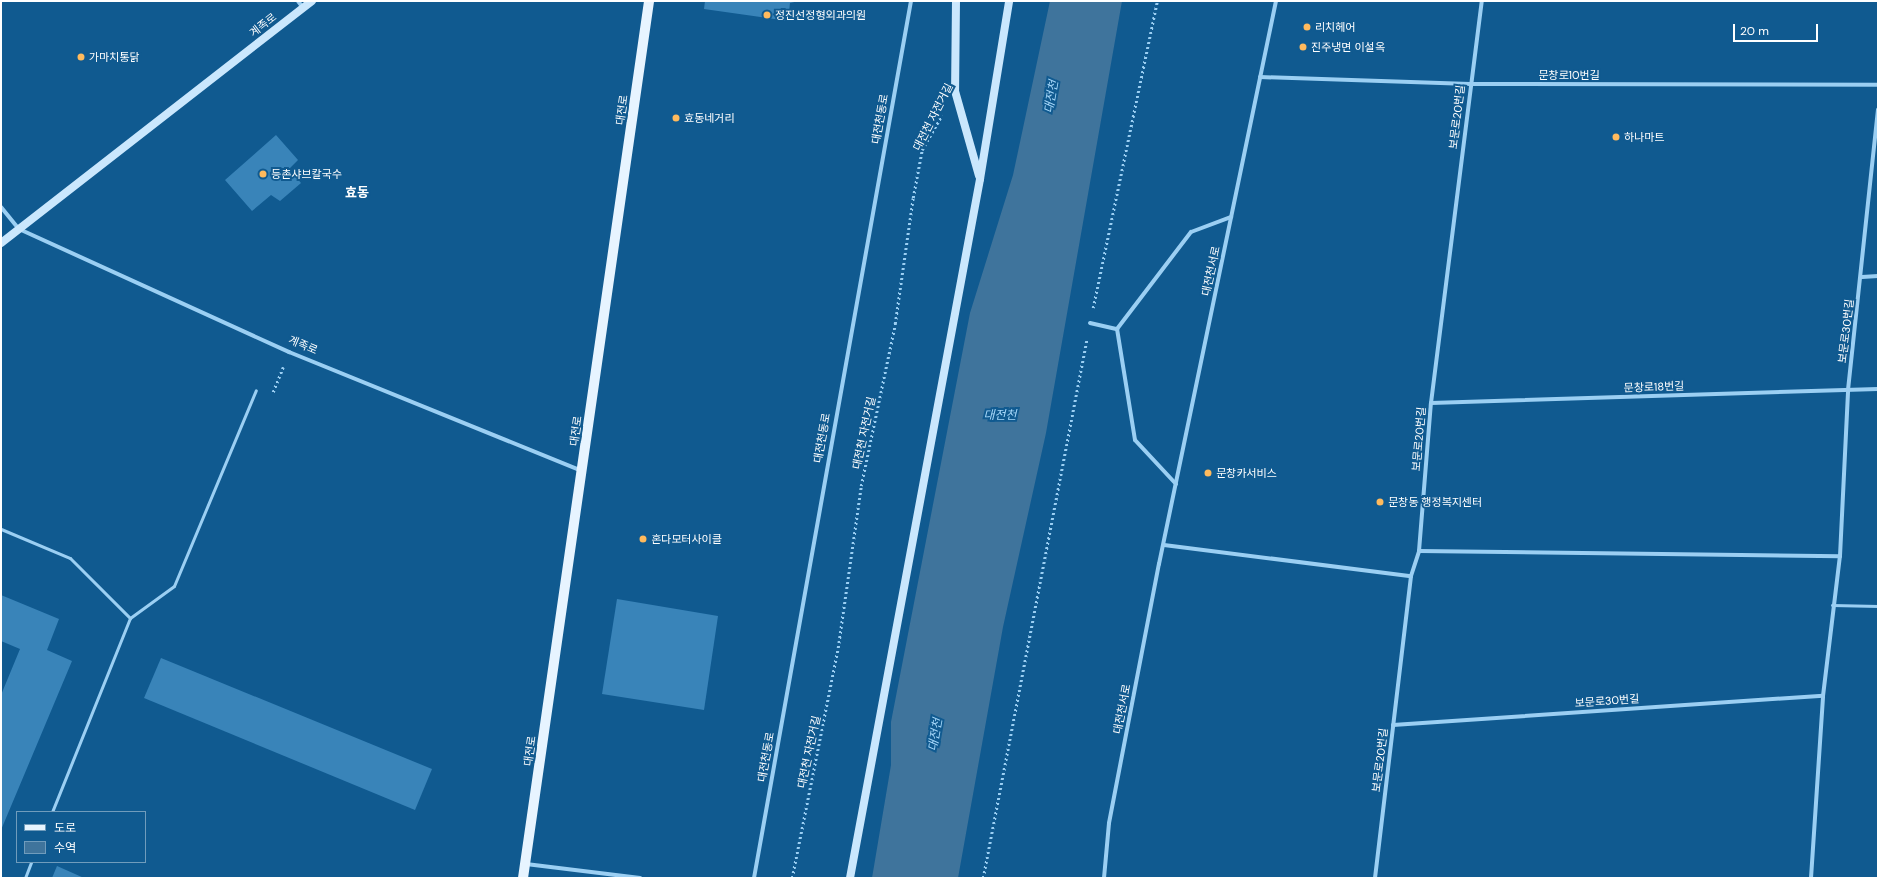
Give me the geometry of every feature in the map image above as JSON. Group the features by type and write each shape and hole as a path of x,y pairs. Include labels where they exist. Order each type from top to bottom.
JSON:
{"main road":[{"name":"계족로","path":"1,244 312,1"},
{"name":"대전로","path":"523,878 583,471 649,1"},
{"path":"956,1 955,91 980,179"},
{"path":"850,878 980,179 1009,1"}],"street":[{"path":"298,1 303,8"},
{"name":"대전천동로","path":"754,878 911,1"},
{"name":"대전천서로","path":"1104,878 1109,823 1176,484 1276,1"},
{"name":"보문로20번길","path":"1375,878 1411,576 1420,551 1431,403 1470,84 1482,1"},
{"name":"문창로10번길","path":"1260,77 1470,84 1878,85"},
{"name":"보문로30번길","path":"1811,878 1823,696 1832,605 1840,556 1848,390 1862,277 1878,110"},
{"path":"1,207 19,230"},
{"path":"1176,484 1135,440 1117,329 1191,232 1231,217"},
{"name":"계족로","path":"19,230 289,352 583,471"},
{"path":"1862,277 1878,276"},
{"path":"1090,323 1117,329"},
{"name":"문창로18번길","path":"1431,403 1878,389"},
{"path":"1164,545 1411,576"},
{"path":"1420,551 1840,556"},
{"name":"보문로30번길","path":"1393,725 1823,696"},
{"path":"526,864 640,878"}],"lane":[{"path":"52,811 130,618 174,586 256,390"},
{"path":"1,528 70,558 130,618"},
{"path":"1832,605 1878,606"},
{"path":"25,878 32,863"}],"path":[{"path":"984,878 1090,323 1157,1"},
{"name":"대전천 자전거길","path":"792,878 838,648 861,486 895,324 922,150 955,91"},
{"path":"271,396 289,352"}],"water":[{"name":"대전천","path":"1050,1 1122,1 1046,433 1003,627 958,878 872,878 891,765 891,722 970,313 1013,175"}],"building":[{"name":"정진선정형외과의원","path":"705,1 799,1 790,3 788,21 704,9"},
{"name":"등촌샤브칼국수","path":"276,135 298,160 289,169 301,183 280,201 271,195 252,211 225,180"},
{"path":"1,595 59,619 47,650 72,661 1,830 1,695 20,649 1,641"},
{"path":"617,599 718,616 704,710 602,694"},
{"path":"161,658 432,769 415,810 144,698"},
{"path":"57,866 84,878 52,878"}],"place":[{"name":"정진선정형외과의원","path":"767,15"},
{"name":"리치헤어","path":"1307,27"},
{"name":"진주냉면 이설옥","path":"1303,47"},
{"name":"가마치통닭","path":"81,57"},
{"name":"효동네거리","path":"676,118"},
{"name":"하나마트","path":"1616,137"},
{"name":"등촌샤브칼국수","path":"263,174"},
{"name":"문창카서비스","path":"1208,473"},
{"name":"문창동 행정복지센터","path":"1380,502"},
{"name":"혼다모터사이클","path":"643,539"}],"district":[{"name":"효동","path":"357,193"}]}
